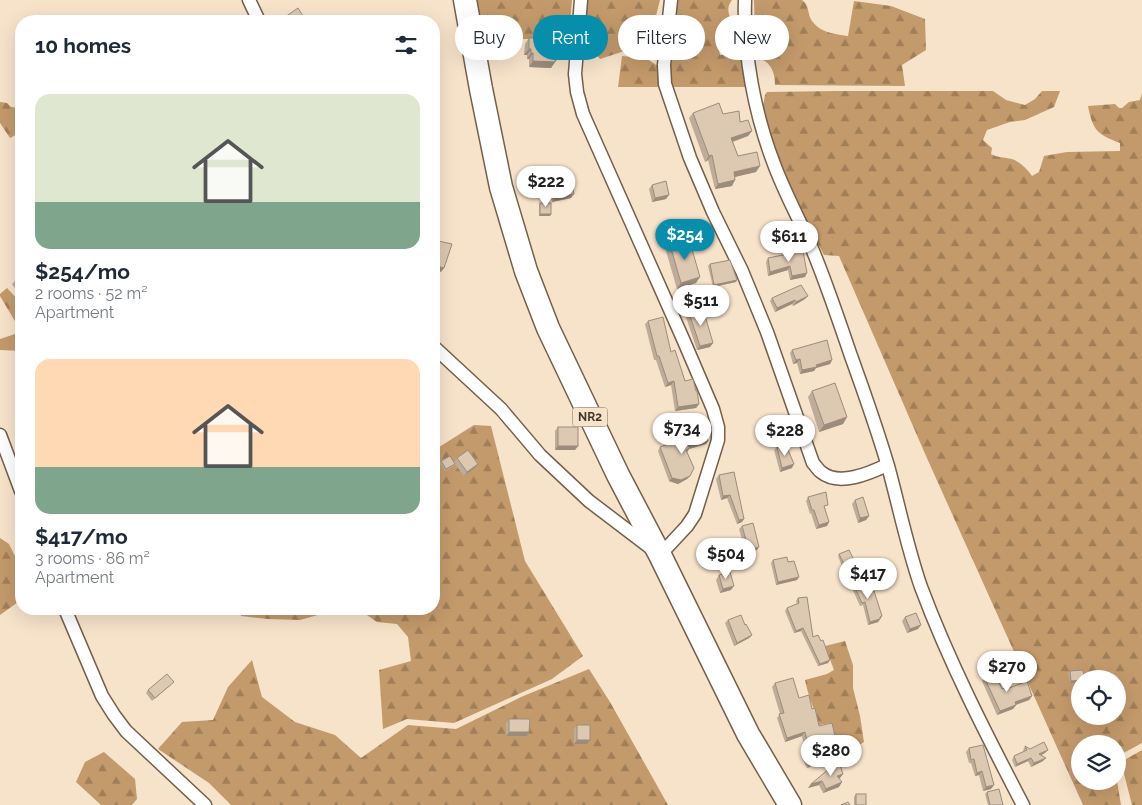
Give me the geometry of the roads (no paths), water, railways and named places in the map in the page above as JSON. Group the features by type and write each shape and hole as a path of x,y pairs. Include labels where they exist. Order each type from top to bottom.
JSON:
{"highway":[{"name":"NR2","path":"465,0 481,90 502,188 526,271 548,328 618,475 660,555 748,734 790,805"}],"street":[{"path":"249,0 256,15"},
{"path":"440,353 501,409 540,455 589,501 660,555 687,526 695,514 718,440 718,427 713,410 687,348 583,114 576,92 575,74 581,0"},
{"path":"671,0 664,66 665,84 690,158 713,212 742,271 767,332 813,463 822,473 830,477 841,478 867,474 888,465"},
{"path":"745,0 744,24 754,98 773,163 812,250 852,358 888,465 908,546 934,621 988,738 1023,805"},
{"path":"0,436 15,475"},
{"path":"68,615 102,696 126,731 205,805"}]}
